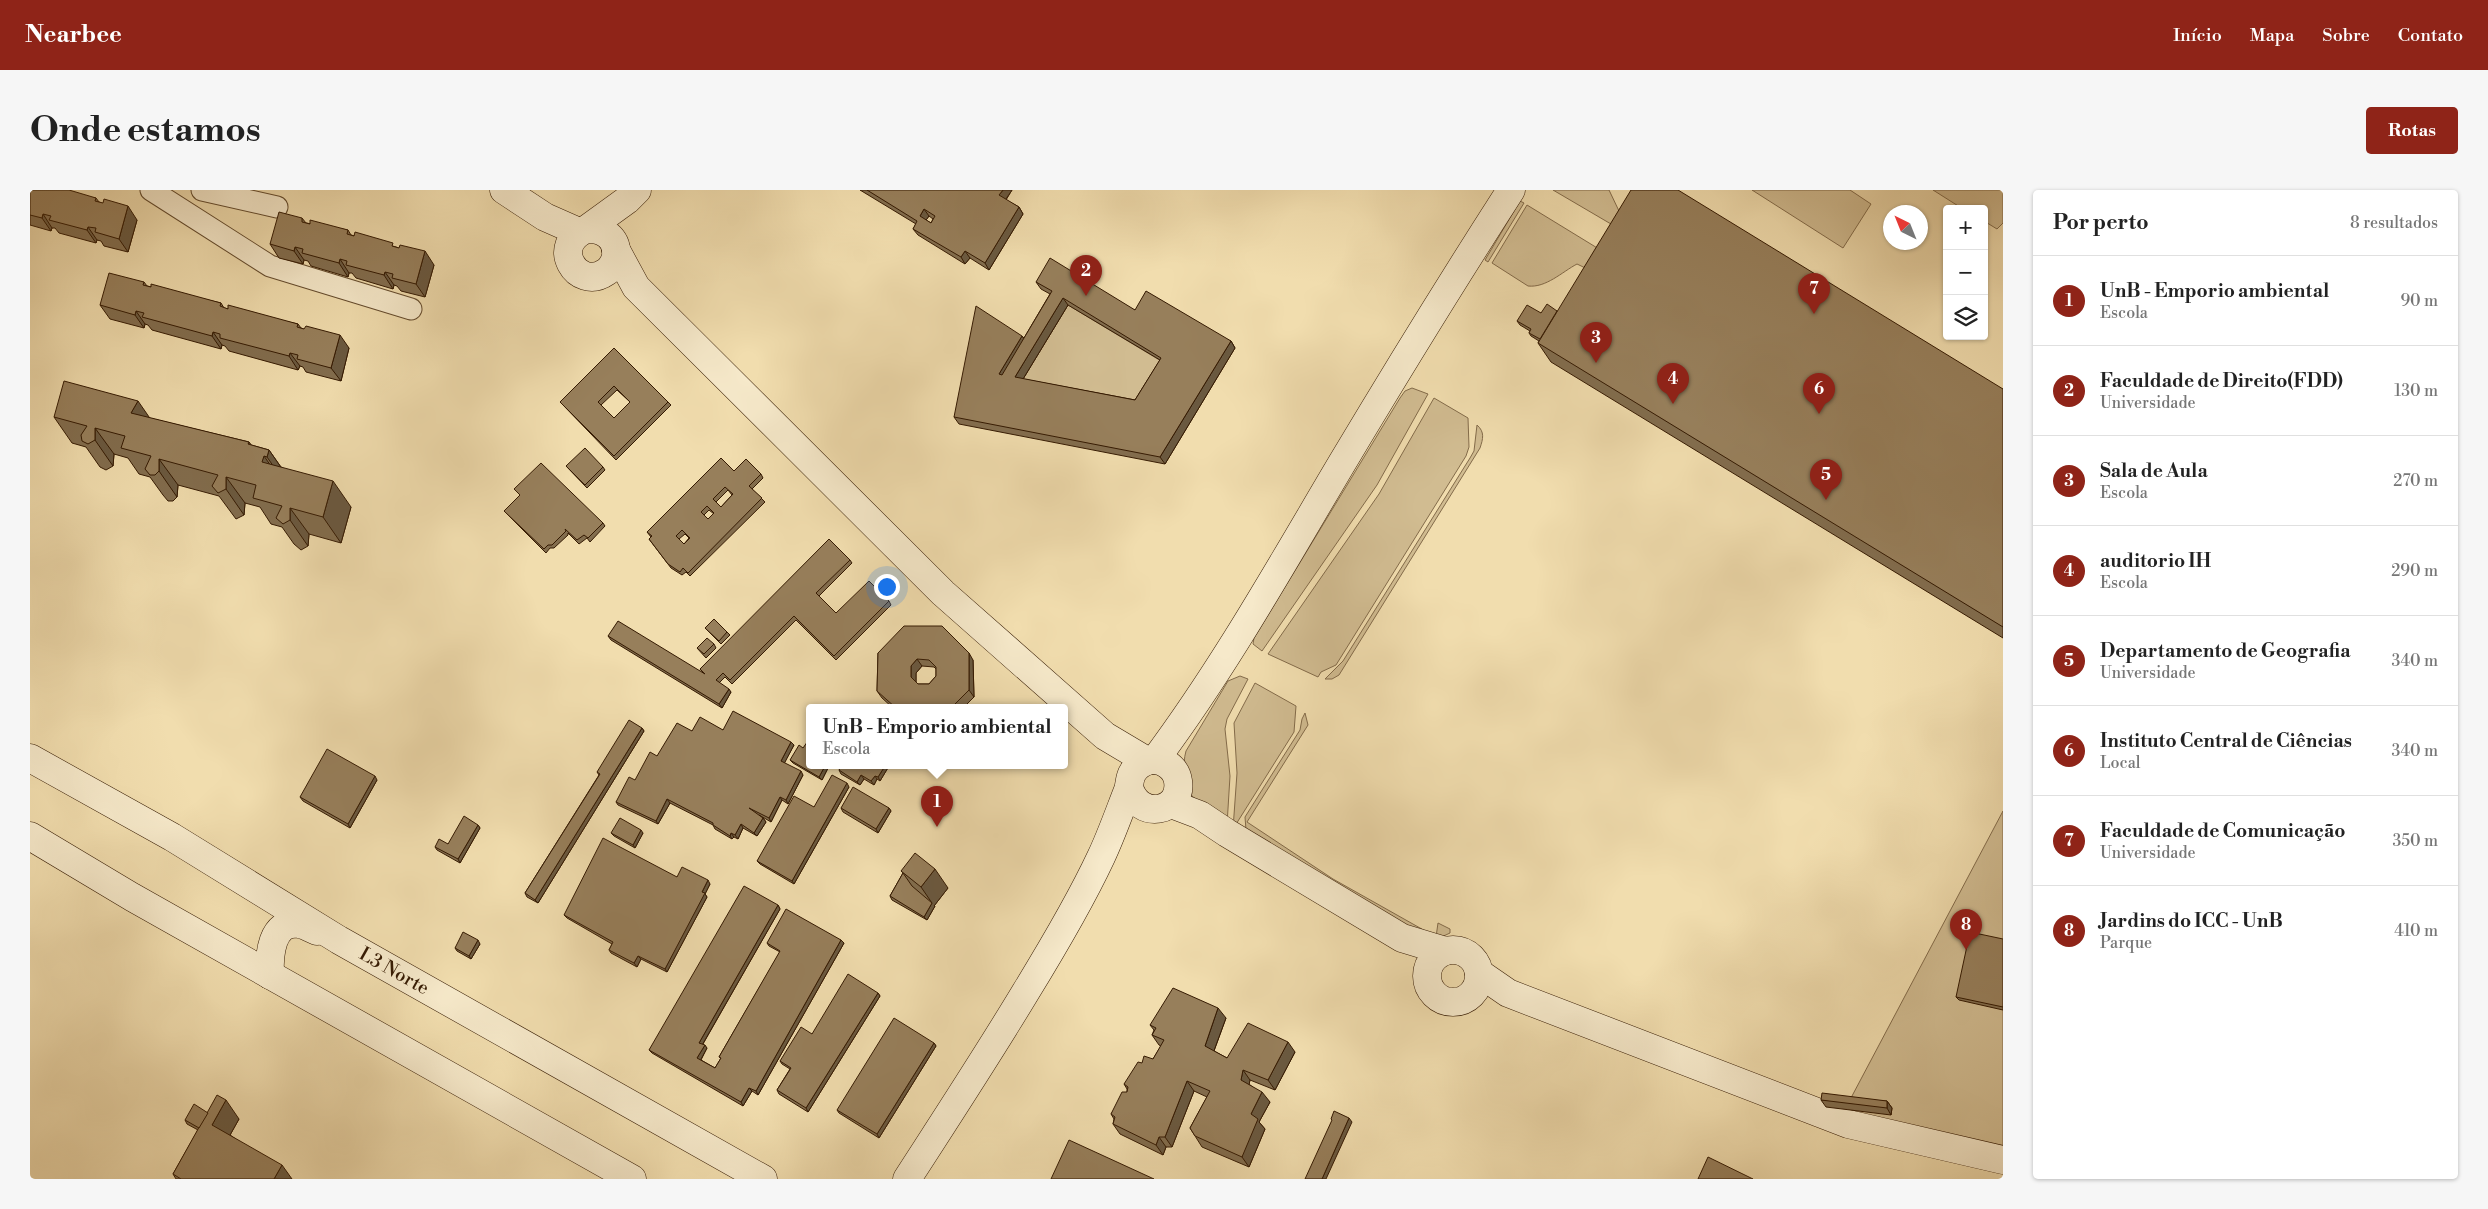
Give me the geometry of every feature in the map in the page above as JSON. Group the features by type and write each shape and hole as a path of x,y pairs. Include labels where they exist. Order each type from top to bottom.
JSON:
{"street":[{"path":"151,190 270,266 411,309"},
{"path":"202,190 277,207"},
{"path":"504,190 578,238 602,231 615,246 636,287 943,593 1105,736 1153,781 1227,833 1436,959"},
{"path":"907,1179 972,1079 1052,949 1101,857 1153,781 1193,709 1234,645 1402,361 1511,190"},
{"path":"632,195 615,246 612,265 600,275 592,277 578,272 569,259 578,238 632,195"},
{"path":"600,275 636,287"},
{"name":"L3 Norte","path":"30,758 172,836 339,940 763,1179"},
{"path":"30,836 270,975 632,1179"},
{"path":"270,975 269,957 273,941 283,928 300,924 339,940"},
{"path":"1468,997 1478,985 1480,972 1476,961 1467,953 1452,950 1436,959 1429,984 1439,997 1454,1002 1468,997 1508,993"},
{"path":"1480,972 1508,993 1848,1124 2003,1160"}],"shaded area":[{"path":"1553,190 1609,190 1629,232 1628,234"},
{"path":"1752,190 1850,190 1871,204 1843,248"},
{"path":"1933,190 2003,190 2003,223 1997,229 1988,223 1988,205 1957,205"},
{"path":"1520,201 1524,203 1488,262 1485,260"},
{"path":"1527,205 1612,257 1600,275 1577,264 1541,285 1528,286 1492,263"},
{"path":"1068,305 1166,364 1140,407 1020,384"},
{"path":"1412,388 1428,394 1377,485 1262,651 1253,644 1254,638 1400,398 1405,391"},
{"path":"1434,398 1468,418 1469,447 1466,456 1336,665 1321,672 1318,677 1268,654 1379,494"},
{"path":"1477,425 1483,436 1480,448 1339,675 1332,679 1325,679 1343,661 1470,458 1474,451"},
{"path":"1240,676 1248,679 1227,719 1225,729 1230,776 1227,825 1192,796 1184,774 1184,762 1186,751 1228,681"},
{"path":"1255,683 1296,706 1294,732 1233,829 1237,773 1234,723"},
{"path":"1305,713 1308,725 1247,822 1333,879 1436,937 1438,923 1450,929 1450,933 1433,941 1246,830 1245,817 1300,730"},
{"path":"2003,811 2003,1152 1843,1113"}],"building":[{"path":"30,190 69,190 96,198 95,201 103,203 104,199 128,206 119,239 95,232 96,228 88,227 87,230 49,220 51,216 43,214 42,218 30,215"},
{"path":"867,190 1003,190 999,195 1019,207 985,263 965,251 961,257 913,229 917,221","holes":["924,209 935,216 931,223 920,216"]},
{"path":"1631,190 1678,190 2003,389 2003,627 1538,343"},
{"path":"279,212 302,218 302,222 310,224 310,220 348,230 347,234 354,236 355,232 393,243 392,246 399,248 400,245 425,251 416,284 392,278 393,274 385,272 384,275 346,265 347,261 340,259 339,263 302,253 303,249 295,247 294,251 270,244"},
{"path":"1050,258 1135,310 1146,291 1231,341 1160,457 954,417 976,306 1022,336 999,374 1002,375 1052,291 1036,282","holes":["1063,298 1161,358 1135,400 1015,377"]},
{"path":"109,273 144,282 143,285 151,287 151,284 221,303 220,306 228,309 228,305 298,324 297,327 304,329 306,326 340,335 331,368 297,359 298,355 290,353 289,356 220,338 220,334 213,332 212,336 142,317 144,313 136,311 135,315 100,305"},
{"path":"1547,304 1557,311 1540,339 1529,333 1531,329 1517,321 1527,305 1541,313"},
{"path":"614,348 668,402 614,456 560,402","holes":["614,386 630,402 614,418 598,402"]},
{"path":"64,381 138,401 131,413 249,442 248,444 269,450 267,457 264,456 262,462 333,481 323,517 290,508 290,520 283,524 276,518 282,506 253,498 256,485 226,477 226,489 218,493 212,486 218,475 159,459 159,471 155,475 150,475 145,469 151,456 121,448 125,436 95,428 95,440 88,444 82,441 81,435 87,426 54,417"},
{"path":"585,448 603,467 585,485 566,466"},
{"path":"721,458 734,471 746,459 761,474 749,486 762,498 688,573 683,568 680,572 668,564 649,539 652,536 647,532","holes":["725,487 733,494 721,507 713,499","707,506 714,513 708,519 701,512","682,530 690,538 684,544 676,536"]},
{"path":"541,463 603,523 588,538 584,535 577,540 565,529 566,531 552,545 548,545 544,549 504,511 520,495 514,489"},
{"path":"829,539 850,560 816,593 836,613 869,581 889,601 834,656 794,616 730,680 723,673 716,680 729,689 719,704 608,636 618,621 705,674 700,669"},
{"path":"714,619 727,632 719,641 705,628"},
{"path":"904,626 942,626 969,653 969,690 955,704 892,704 877,691 878,653","holes":["917,659 929,660 936,667 936,676 929,684 918,684 911,677 911,666"]},
{"path":"707,638 714,644 704,654 697,648"},
{"path":"733,711 791,742 781,761 801,771 786,800 780,797 769,818 749,808 763,818 754,833 741,824 735,835 731,833 730,836 713,825 713,823 667,799 656,821 616,802 629,777 635,780 650,752 657,756 677,723 692,731 700,717 723,730"},
{"path":"629,720 642,728 535,900 525,893 600,774 597,772"},
{"path":"806,744 806,769 823,769 819,777 790,760 799,745 803,748"},
{"path":"327,749 375,776 348,824 300,797"},
{"path":"883,769 878,777 875,776 871,781 861,775 857,782 839,770"},
{"path":"832,775 847,783 792,881 757,861 794,796 814,807"},
{"path":"853,787 889,808 876,829 841,808"},
{"path":"464,816 478,825 458,859 435,847 439,839 448,844"},
{"path":"620,818 641,830 633,845 611,833"},
{"path":"603,838 677,877 682,867 708,880 702,892 705,893 665,969 638,956 634,963 609,950 613,942 564,915"},
{"path":"915,853 935,869 921,887 901,871"},
{"path":"903,873 912,886 932,903 924,917 890,896"},
{"path":"744,886 778,905 699,1043 705,1045 697,1058 715,1068 721,1058 719,1057 780,951 767,943 786,909 841,940 756,1091 749,1088 741,1102 649,1050"},
{"path":"463,932 478,940 469,956 455,948"},
{"path":"1970,932 2003,939 2003,1007 1956,997"},
{"path":"848,974 878,993 806,1108 777,1090 791,1068 780,1061 801,1027 812,1034"},
{"path":"1173,988 1218,1008 1205,1046 1227,1058 1248,1023 1288,1042 1268,1080 1243,1070 1241,1080 1262,1092 1251,1114 1258,1119 1242,1157 1195,1136 1190,1128 1210,1091 1187,1081 1165,1137 1159,1137 1156,1145 1113,1124 1115,1117 1111,1114 1122,1092 1127,1092 1128,1087 1124,1084 1138,1062 1142,1063 1144,1056 1153,1059 1164,1040 1152,1035 1156,1028 1150,1025"},
{"path":"894,1018 934,1043 877,1134 837,1110"},
{"path":"1822,1093 1887,1101 1887,1108 1821,1100"},
{"path":"217,1095 226,1100 212,1125 282,1165 274,1179 181,1179 173,1174"},
{"path":"194,1104 208,1113 199,1128 185,1120"},
{"path":"1334,1111 1349,1118 1322,1179 1305,1179 1332,1120"},
{"path":"1069,1140 1154,1179 1051,1179"},
{"path":"1708,1157 1753,1179 1698,1179"}],"place":[{"name":"Faculdade de Direito(FDD)","path":"1086,296"},
{"name":"Faculdade de Comunicação","path":"1814,314"},
{"name":"Sala de Aula","path":"1596,363"},
{"name":"auditorio IH","path":"1673,404"},
{"name":"Instituto Central de Ciências","path":"1819,414"},
{"name":"Departamento de Geografia","path":"1826,500"},
{"name":"UnB - Emporio ambiental","path":"937,827"},
{"name":"Jardins do ICC - UnB","path":"1966,950"}]}
